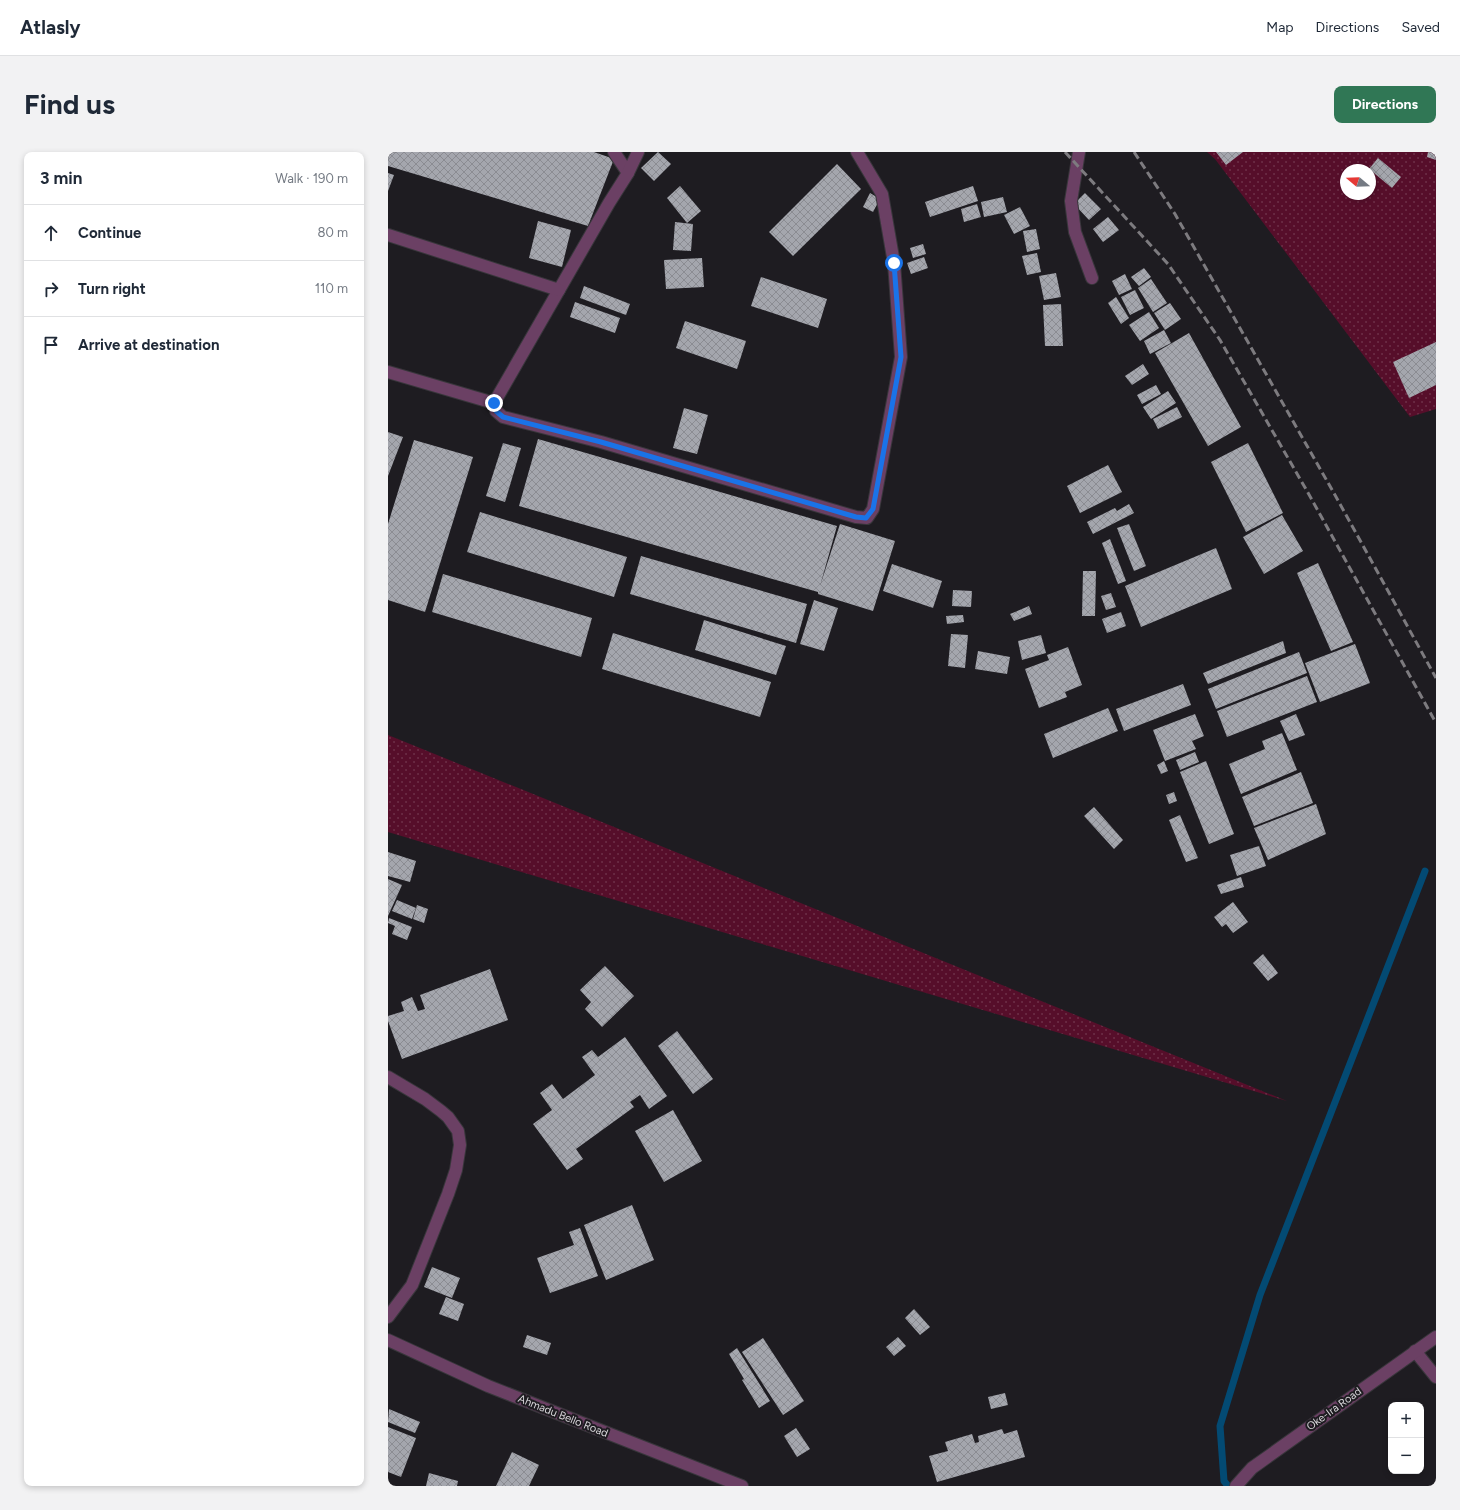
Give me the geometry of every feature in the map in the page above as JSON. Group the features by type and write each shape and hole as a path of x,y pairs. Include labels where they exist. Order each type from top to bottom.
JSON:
{"street":[{"path":"614,152 628,173"},
{"path":"638,152 628,173 494,403 496,411 503,417 601,442 856,517 866,518 873,509 901,357 894,263 882,194 857,152"},
{"path":"1079,152 1070,201 1075,232 1092,278"},
{"path":"388,235 559,290"},
{"path":"388,372 494,403"},
{"path":"388,1077 425,1099 448,1117 458,1131 460,1145 458,1161 452,1182 412,1285 388,1317"},
{"name":"Oke-Ira Road","path":"1236,1486 1252,1468 1436,1337"},
{"name":"Ahmadu Bello Road","path":"388,1340 488,1386 742,1486"},
{"path":"1416,1351 1436,1377"}],"shaded area":[{"path":"1207,152 1436,152 1436,409 1410,417 1215,159"},
{"path":"388,735 1287,1101 388,832"}],"building":[{"path":"388,152 594,152 614,159 588,226 388,166"},
{"path":"658,152 671,164 654,181 641,168"},
{"path":"1216,152 1243,152 1226,165"},
{"path":"1428,152 1436,152 1436,160 1427,157"},
{"path":"1378,158 1401,177 1392,188 1376,175 1376,164 1373,164"},
{"path":"837,164 861,189 793,256 769,232"},
{"path":"388,173 394,175 388,191"},
{"path":"680,186 701,211 687,223 667,198"},
{"path":"973,186 978,201 930,217 925,202"},
{"path":"870,193 880,199 873,212 863,207"},
{"path":"1085,193 1101,209 1089,220 1074,204"},
{"path":"1003,197 1007,212 984,217 981,202"},
{"path":"977,204 981,217 964,222 961,209"},
{"path":"1020,207 1030,226 1014,234 1004,215"},
{"path":"1108,217 1119,230 1103,242 1093,229"},
{"path":"538,221 571,230 562,267 529,258"},
{"path":"675,222 693,224 691,251 673,250"},
{"path":"1036,229 1040,249 1027,252 1023,231"},
{"path":"923,244 926,254 913,258 910,248"},
{"path":"1037,253 1041,272 1027,275 1022,256"},
{"path":"924,257 928,268 911,274 907,263"},
{"path":"702,258 704,287 666,289 664,260"},
{"path":"1144,268 1151,277 1139,286 1131,277"},
{"path":"1056,273 1061,297 1044,300 1039,276"},
{"path":"1125,274 1132,289 1119,295 1112,281"},
{"path":"761,277 827,299 818,328 751,306"},
{"path":"1151,279 1167,303 1153,312 1138,288"},
{"path":"584,286 630,304 626,315 580,298"},
{"path":"1135,290 1144,308 1130,315 1121,297"},
{"path":"1116,297 1129,318 1121,324 1108,303"},
{"path":"575,302 620,318 615,333 570,317"},
{"path":"1170,303 1181,319 1165,330 1154,313"},
{"path":"1061,304 1063,346 1045,346 1043,305"},
{"path":"1149,312 1159,328 1140,341 1129,325"},
{"path":"685,321 746,341 737,369 676,348"},
{"path":"1164,330 1171,343 1150,354 1144,341"},
{"path":"1189,333 1241,427 1208,446 1155,353"},
{"path":"1436,342 1436,385 1409,398 1393,362"},
{"path":"1143,364 1149,374 1132,385 1125,376"},
{"path":"1156,385 1161,394 1142,404 1137,395"},
{"path":"1168,391 1176,403 1151,419 1143,407"},
{"path":"1177,407 1182,417 1158,429 1153,419"},
{"path":"684,408 708,415 697,454 673,448"},
{"path":"388,432 403,437 388,476"},
{"path":"538,439 837,526 820,586 840,524 895,541 873,611 818,594 818,592 519,506"},
{"path":"414,440 473,457 425,612 388,600 388,524"},
{"path":"503,443 521,448 505,502 486,496"},
{"path":"1248,443 1283,513 1246,532 1211,462"},
{"path":"1108,465 1122,492 1080,513 1067,486"},
{"path":"1129,504 1134,513 1093,534 1087,522 1115,508 1117,511"},
{"path":"480,512 627,557 614,597 467,552"},
{"path":"1282,515 1303,551 1264,574 1243,537"},
{"path":"1129,524 1146,566 1134,571 1117,528"},
{"path":"1110,539 1126,581 1118,584 1102,543"},
{"path":"1216,548 1232,589 1141,627 1125,586"},
{"path":"641,556 807,604 796,643 630,594"},
{"path":"1318,563 1353,642 1331,651 1297,573"},
{"path":"892,564 942,581 933,608 883,591"},
{"path":"1083,571 1096,571 1095,616 1082,616"},
{"path":"443,574 592,618 581,657 432,612"},
{"path":"953,590 972,591 971,607 952,606"},
{"path":"1111,593 1116,607 1106,610 1101,596"},
{"path":"814,600 838,608 824,651 800,644"},
{"path":"1029,606 1032,614 1014,621 1010,614"},
{"path":"1121,612 1126,626 1107,633 1102,619"},
{"path":"963,615 964,622 947,624 946,616"},
{"path":"704,620 786,646 776,675 695,650"},
{"path":"613,633 771,682 760,717 602,669"},
{"path":"951,634 968,635 965,668 948,666"},
{"path":"1041,635 1046,653 1022,660 1018,641"},
{"path":"1283,641 1286,653 1208,684 1203,673"},
{"path":"1355,644 1370,683 1320,702 1305,663"},
{"path":"1068,647 1082,685 1065,692 1067,697 1039,708 1025,669 1049,660 1047,655"},
{"path":"978,651 1010,657 1007,674 975,669"},
{"path":"1299,652 1307,673 1216,709 1208,689"},
{"path":"1307,676 1317,702 1227,737 1217,711"},
{"path":"1183,684 1191,705 1124,731 1116,709"},
{"path":"1108,708 1118,731 1053,758 1044,734"},
{"path":"1195,714 1204,736 1192,741 1196,749 1165,761 1153,730"},
{"path":"1296,714 1305,735 1289,741 1280,721"},
{"path":"1282,733 1297,770 1241,794 1229,764 1265,749 1262,741"},
{"path":"1195,752 1199,762 1180,770 1176,760"},
{"path":"1164,761 1168,771 1161,774 1157,765"},
{"path":"1206,761 1234,834 1209,844 1180,772"},
{"path":"1301,772 1313,803 1254,826 1242,797"},
{"path":"1174,792 1177,801 1169,804 1166,795"},
{"path":"1316,804 1326,834 1268,860 1254,828"},
{"path":"1094,807 1123,840 1114,849 1084,816"},
{"path":"1180,815 1198,858 1186,862 1169,820"},
{"path":"1259,846 1266,866 1237,876 1230,855"},
{"path":"388,852 416,861 410,882 388,876"},
{"path":"1241,877 1244,887 1221,894 1217,885"},
{"path":"388,879 402,885 388,916"},
{"path":"397,900 416,908 412,919 392,911"},
{"path":"1233,902 1248,922 1233,933 1226,924 1222,927 1214,917"},
{"path":"417,905 428,909 424,923 413,919"},
{"path":"389,918 412,927 407,940 392,934 395,926 388,923"},
{"path":"1263,954 1278,973 1268,981 1253,963"},
{"path":"605,966 634,996 602,1027 585,1009 591,1002 580,990"},
{"path":"490,969 508,1020 402,1059 388,1021 388,1016 404,1011 401,1002 412,997 418,1011 425,1009 420,995"},
{"path":"677,1031 713,1079 693,1094 658,1046"},
{"path":"625,1037 667,1096 649,1109 640,1095 630,1102 634,1107 576,1149 583,1159 567,1170 533,1124 552,1110 540,1093 552,1084 563,1099 595,1075 582,1057 592,1050 598,1057"},
{"path":"673,1110 702,1161 664,1182 635,1131"},
{"path":"632,1205 654,1260 606,1280 584,1225"},
{"path":"580,1228 598,1276 550,1293 537,1258 574,1245 569,1232"},
{"path":"432,1267 460,1278 452,1298 424,1287"},
{"path":"446,1297 464,1304 458,1321 439,1314"},
{"path":"914,1309 930,1327 920,1335 905,1318"},
{"path":"527,1335 551,1343 547,1355 523,1347"},
{"path":"898,1337 906,1346 894,1356 886,1347"},
{"path":"763,1338 804,1401 783,1415 742,1352"},
{"path":"737,1348 770,1401 759,1408 742,1380 744,1379 729,1354"},
{"path":"1005,1393 1008,1405 991,1409 988,1397"},
{"path":"389,1409 420,1422 415,1433 388,1422"},
{"path":"388,1427 416,1438 401,1477 388,1472"},
{"path":"796,1428 810,1449 797,1457 784,1436"},
{"path":"1002,1429 1004,1434 1017,1430 1025,1457 937,1482 929,1456 948,1451 945,1442 972,1434 975,1443 979,1442 978,1436"},
{"path":"512,1452 539,1465 529,1486 496,1486"},
{"path":"429,1473 458,1481 457,1486 426,1486"}],"waterway":[{"path":"1228,1486 1224,1481 1220,1426 1260,1295 1425,871"}],"railway":[{"path":"1065,152 1168,264 1220,340 1307,491 1436,723"},
{"path":"1134,152 1175,214 1335,495 1436,678"}],"route":[{"path":"494,403 496,411 503,417 601,442 856,517 866,518 873,509 901,357 894,263"}]}
